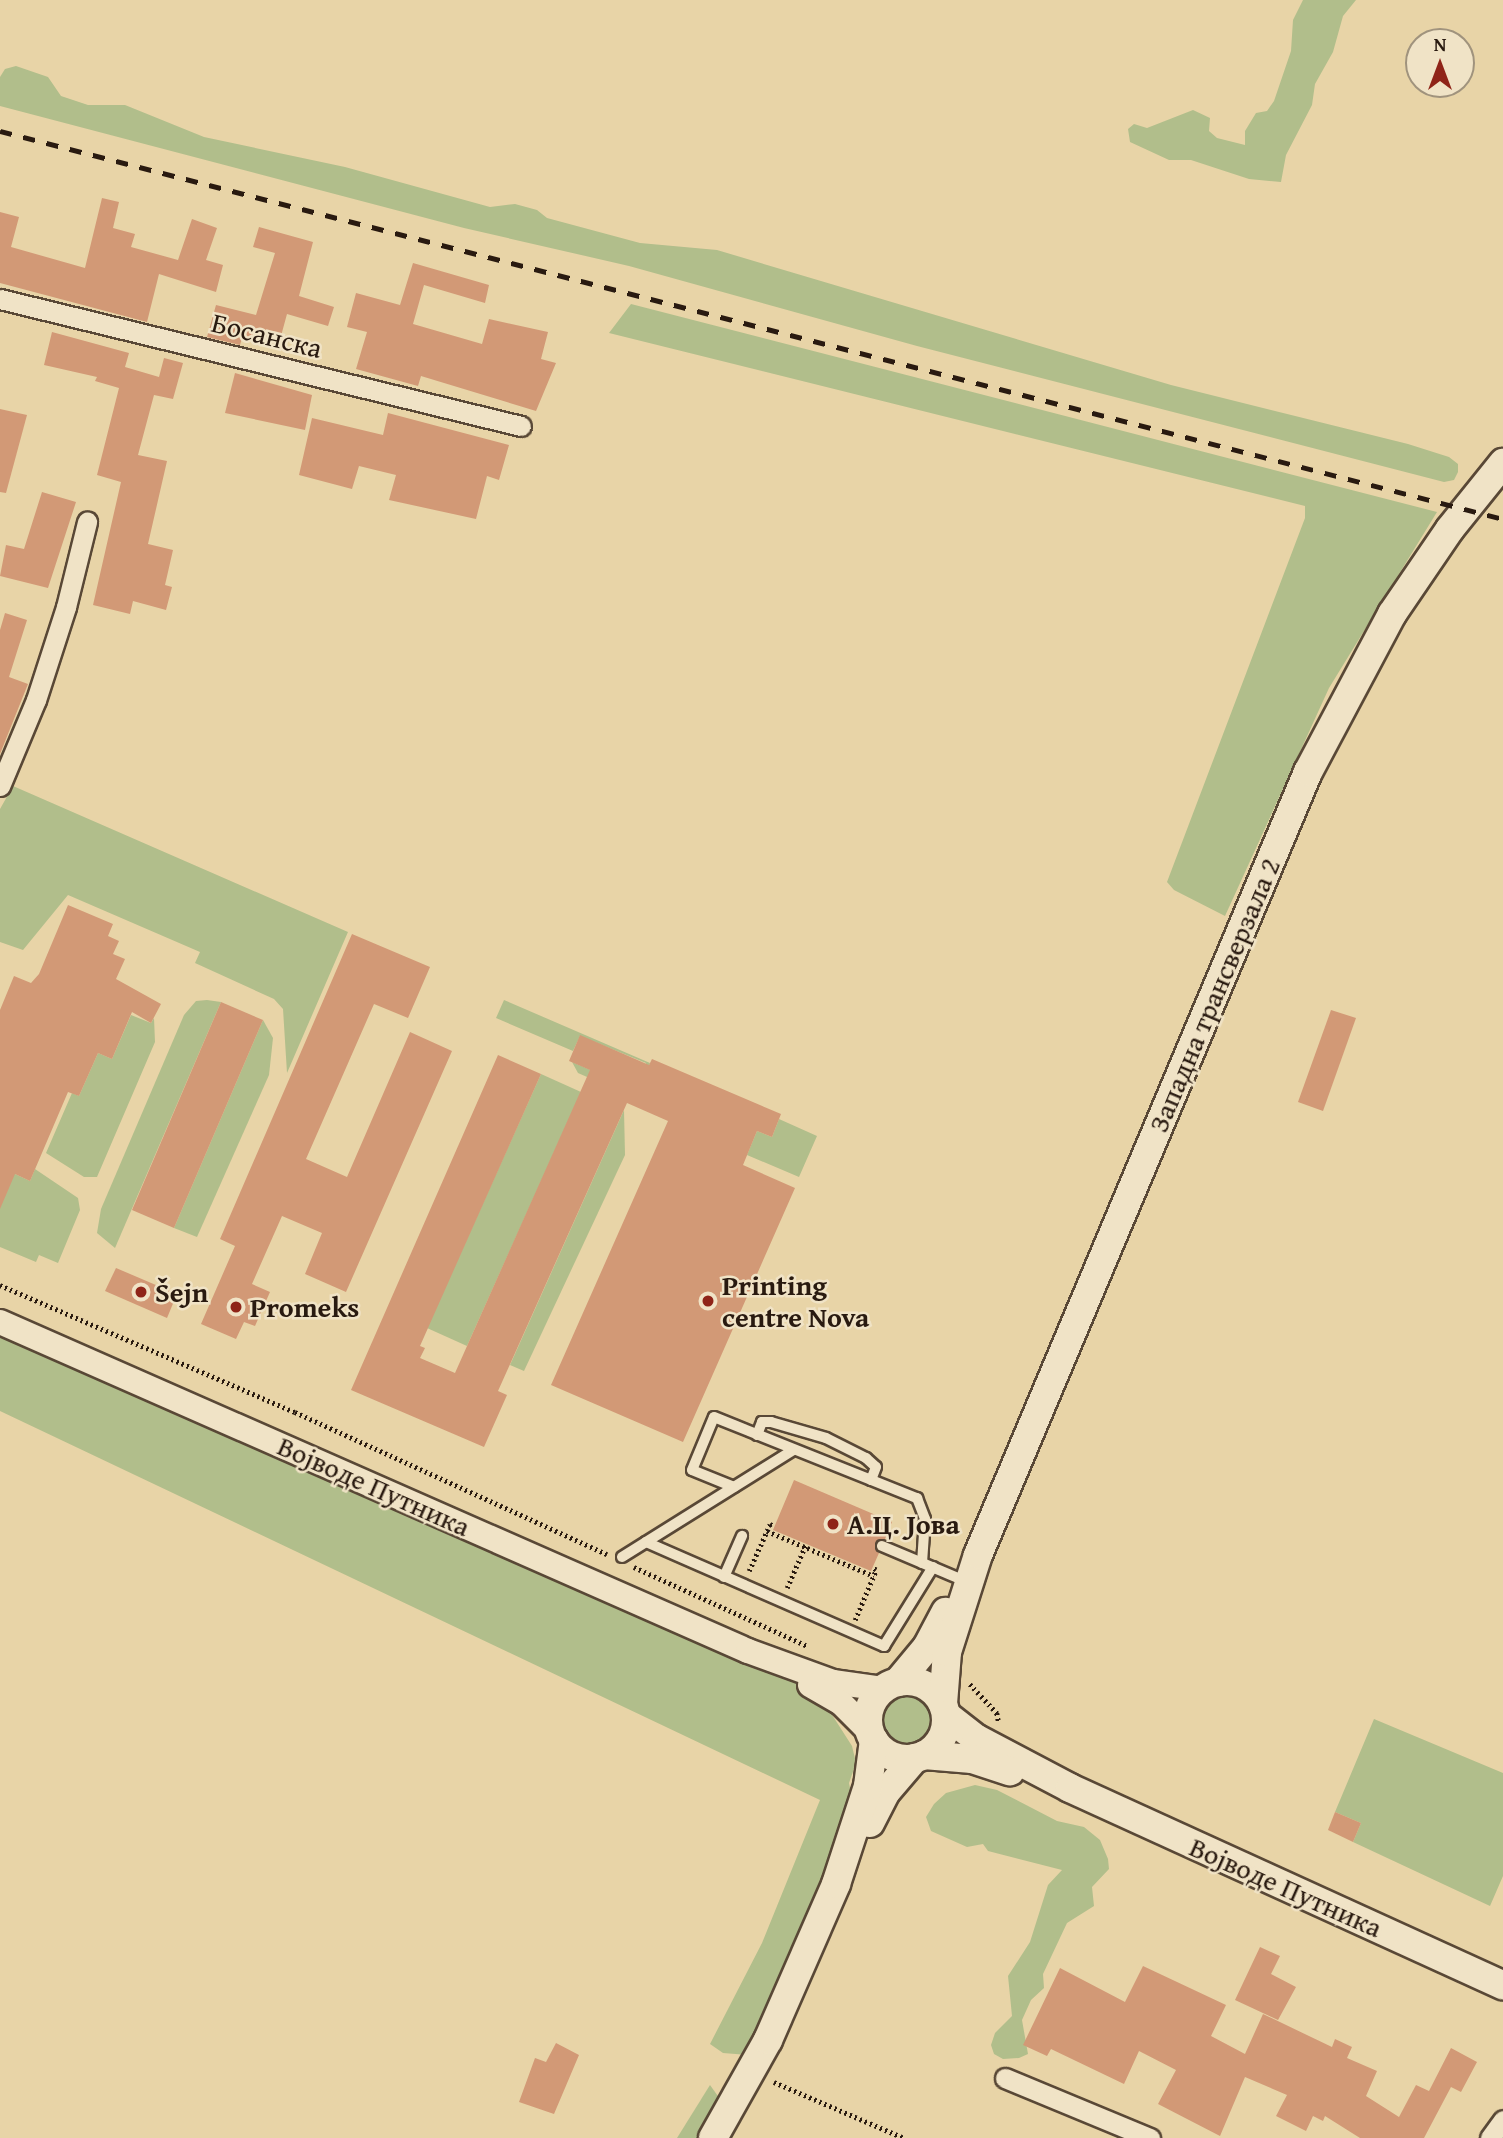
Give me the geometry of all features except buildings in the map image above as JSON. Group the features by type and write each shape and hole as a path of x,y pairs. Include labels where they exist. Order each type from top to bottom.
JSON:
{"main road":[{"name":"Западна трансверзала 2","path":"944,1709 947,1652 978,1555 1308,772 1392,614 1450,529 1503,463"},
{"name":"Западна трансверзала 2","path":"890,1685 927,1647 978,1555"},
{"path":"713,2138 768,2040 836,1884 887,1792 920,1757 939,1743 944,1709 924,1685 890,1685 870,1708 872,1736 868,1786 836,1884"},
{"name":"Војводе Путника","path":"944,1709 977,1739 1070,1788 1503,1985"},
{"path":"872,1736 887,1754 920,1757"},
{"name":"Војводе Путника","path":"920,1757 972,1759 1070,1788"}],"street":[{"name":"Босанска","path":"0,299 521,426"},
{"path":"0,785 58,634 86,522"},
{"name":"Војводе Путника","path":"0,1322 748,1651 833,1682 890,1685"},
{"name":"Војводе Путника","path":"748,1651 841,1703 872,1736"},
{"path":"1004,2078 1150,2138"},
{"path":"1490,2138 1503,2120"}],"lane":[{"path":"734,1487 692,1470 714,1417 917,1499 925,1519 922,1563"},
{"path":"757,1435 762,1422 771,1422 826,1438 866,1458 876,1467 872,1480"},
{"path":"622,1557 793,1450"},
{"path":"724,1577 741,1536"},
{"path":"646,1542 884,1646 933,1567"},
{"path":"882,1546 958,1578"}],"path":[{"path":"0,1285 326,1425 603,1552"},
{"path":"743,1585 770,1524 774,1526"},
{"path":"767,1531 874,1576"},
{"path":"781,1601 805,1545"},
{"path":"633,1566 815,1649"},
{"path":"850,1632 874,1576 876,1570 873,1568"},
{"path":"966,1679 997,1713 999,1727"},
{"path":"771,2089 779,2072"},
{"path":"774,2082 904,2138"}],"green space":[{"path":"1303,0 1356,0 1343,16 1333,52 1315,84 1312,105 1286,155 1281,182 1249,179 1191,160 1169,160 1130,142 1128,129 1134,124 1147,128 1193,110 1210,118 1209,131 1217,138 1245,145 1245,131 1256,113 1267,111 1274,101 1291,51 1293,20"},
{"path":"16,66 48,77 61,96 88,105 125,105 204,137 345,167 490,207 515,204 537,210 547,218 640,243 717,250 1171,385 1408,444 1449,457 1458,464 1458,472 1454,480 1444,482 917,346 629,266 464,228 0,106 0,77 5,69"},
{"path":"631,304 1437,512 1329,688 1225,916 1174,890 1167,882 1305,518 1305,506 609,333"},
{"path":"13,786 348,932 287,1073 283,1009 274,999 195,963 200,952 68,895 23,950 0,942 0,809"},
{"path":"504,1000 650,1063 635,1098 578,1073 572,1062 635,1089 646,1063 580,1036 573,1051 496,1018"},
{"path":"196,1001 221,1002 115,1248 97,1233 101,1209 184,1015"},
{"path":"131,1015 151,1023 154,1018 155,1042 97,1177 84,1177 46,1153 72,1093 79,1096 98,1053 112,1059"},
{"path":"263,1020 273,1038 269,1075 197,1237 174,1228"},
{"path":"541,1074 581,1092 467,1346 427,1328"},
{"path":"624,1110 625,1155 524,1371 510,1365"},
{"path":"779,1119 817,1136 799,1177 747,1155 757,1131 772,1137"},
{"path":"0,1167 30,1181 35,1169 78,1198 80,1210 58,1263 39,1255 36,1262 0,1247"},
{"path":"0,1328 801,1685 827,1707 852,1746 856,1763 849,1783 853,1803 748,2055 723,2053 710,2044 762,1943 820,1800 0,1411"},
{"path":"907,1694 924,1702 932,1719 924,1736 907,1744 890,1736 882,1719 890,1702"},
{"path":"1374,1719 1503,1773 1503,1876 1490,1906 1353,1842 1361,1823 1335,1812"},
{"path":"975,1785 997,1790 1057,1821 1084,1827 1100,1840 1108,1859 1109,1869 1092,1887 1094,1906 1067,1923 1043,1974 1044,1988 1031,2000 1022,2020 1028,2054 1019,2058 1003,2059 994,2054 991,2045 995,2033 1012,2016 1008,1976 1030,1942 1048,1885 1062,1870 988,1851 983,1844 967,1847 931,1831 926,1817 934,1804 946,1793"},
{"path":"710,2085 720,2099 702,2138 677,2138"}],"railway":[{"path":"0,131 1503,519"}],"place":[{"name":"Šejn","path":"141,1292"},
{"name":"Printing centre Nova","path":"708,1301"},
{"name":"Promeks","path":"236,1307"},
{"name":"А.Ц. Јова","path":"833,1524"}]}
